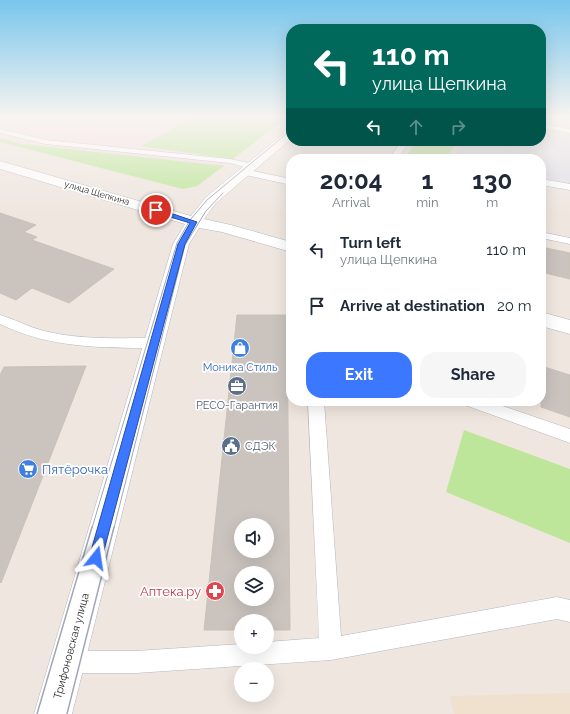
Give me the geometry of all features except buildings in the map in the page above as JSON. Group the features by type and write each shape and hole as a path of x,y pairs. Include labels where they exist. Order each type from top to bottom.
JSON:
{"street":[{"name":"Трифоновская улица","path":"53,714 181,244 194,222 211,200 272,149"},
{"name":"улица Щепкина","path":"0,165 194,222 225,228 286,246"},
{"path":"546,320 570,327"}],"lane":[{"path":"118,149 222,160 286,180"},
{"path":"546,183 570,187"},
{"path":"546,236 570,241"},
{"path":"0,319 31,332 69,340 111,343 155,343"},
{"path":"316,406 331,649"},
{"path":"484,406 570,436"},
{"path":"67,662 136,662 331,649 558,608 570,611"}],"shaded area":[{"path":"29,149 245,149 197,186 183,189"},
{"path":"459,149 570,149 570,184 546,179 546,154 457,154"},
{"path":"570,693 570,714 454,714 450,696"}],"green space":[{"path":"29,149 71,149 224,166 197,186 183,189"},
{"path":"164,149 246,149 233,159"},
{"path":"411,149 452,149 449,154 408,154"},
{"path":"464,430 570,469 570,543 446,492"}],"tram line":[{"path":"92,528 177,243 190,220 207,200 268,149"},
{"path":"114,528 185,245 206,211 223,193"},
{"path":"37,714 92,527"},
{"path":"67,714 114,527"}],"place":[{"name":"Моника Стиль","path":"240,348"},
{"name":"РЕСО-Гарантия","path":"237,386"},
{"name":"СДЭК","path":"231,446"},
{"name":"Пятёрочка","path":"28,469"},
{"name":"Аптека.ру","path":"215,591"}],"route":[{"path":"96,558 181,244 194,222 156,210"}]}
